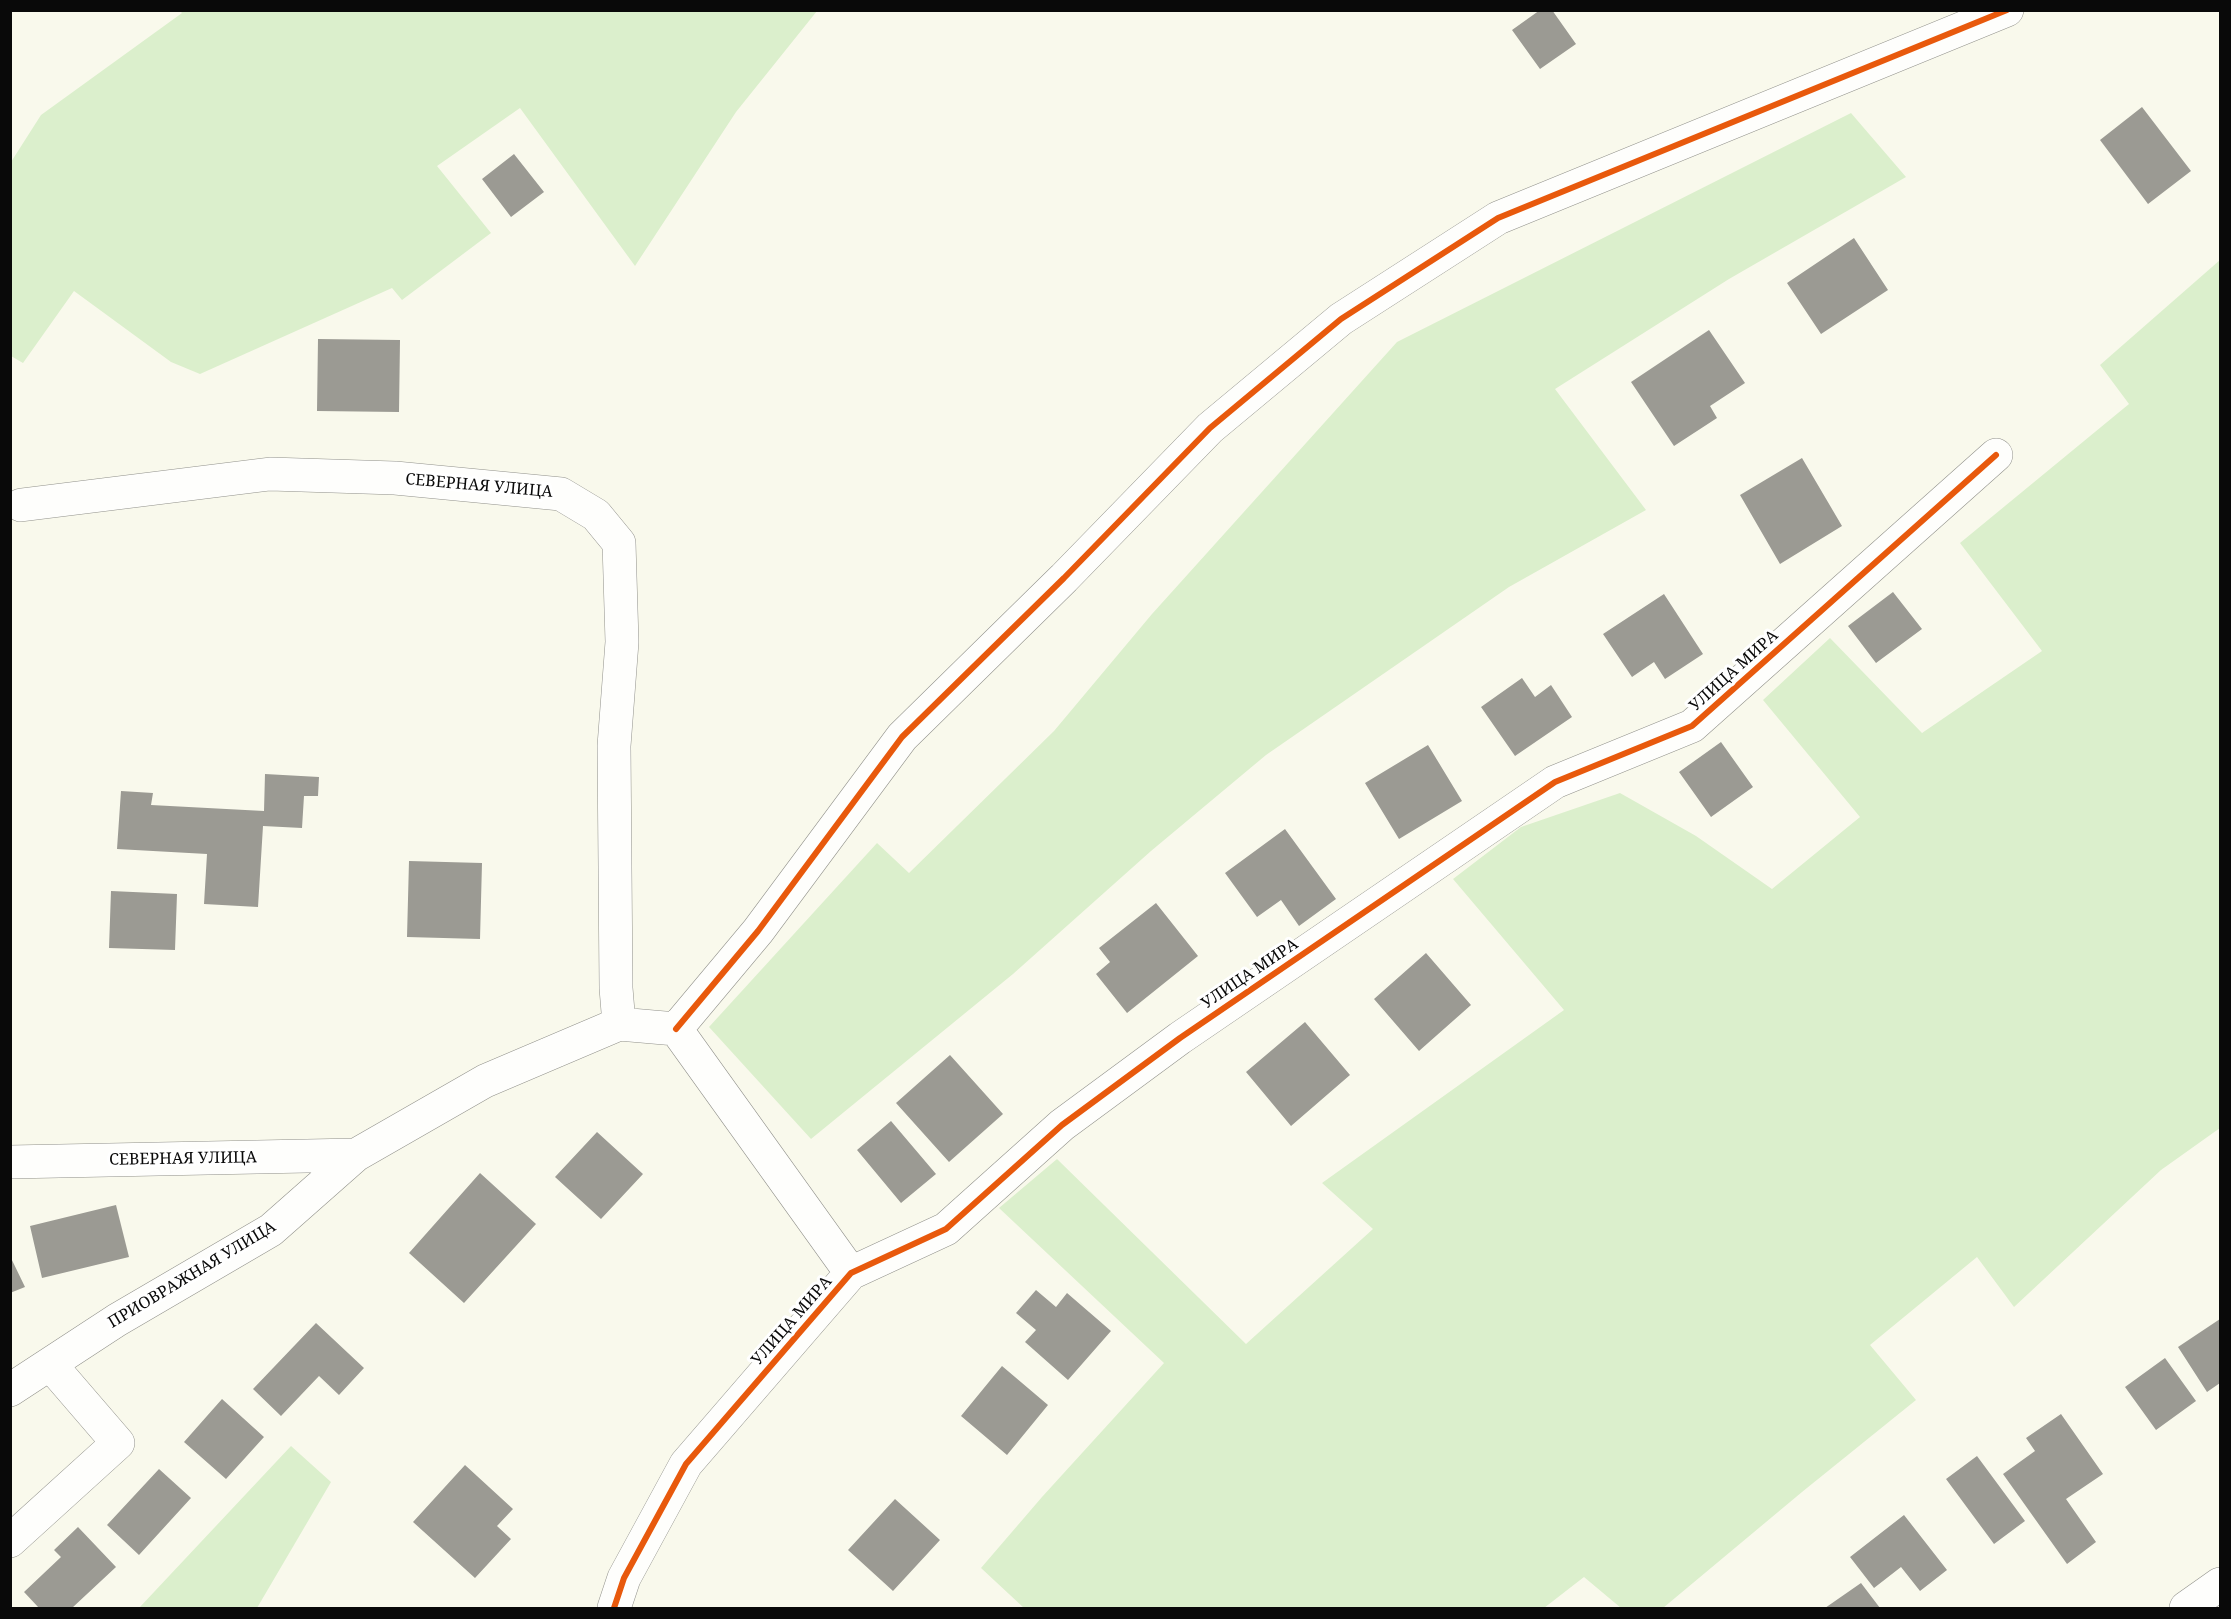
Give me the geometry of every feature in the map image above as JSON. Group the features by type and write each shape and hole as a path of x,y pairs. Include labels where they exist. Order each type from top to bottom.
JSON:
{"street":[{"path":"676,1029 758,931 902,737 1064,578 1210,428 1341,319 1498,218 2007,10"},
{"name":"УЛИЦА МИРА","path":"614,1608 624,1578 686,1464 850,1273 946,1229 1062,1125 1180,1038 1555,782 1692,726 1996,455"},
{"name":"СЕВЕРНАЯ УЛИЦА","path":"21,505 270,474 395,478 561,494 596,515 619,543 622,642 614,746 616,988 619,1024"},
{"path":"619,1024 676,1029 850,1273"},
{"name":"ПРИОВРАЖНАЯ УЛИЦА","path":"10,1390 117,1320 271,1230 356,1155 485,1081 619,1024"},
{"name":"СЕВЕРНАЯ УЛИЦА","path":"10,1162 356,1155"},
{"path":"10,1541 118,1443 50,1364"},
{"path":"2186,1608 2220,1584"}],"green space":[{"path":"180,11 817,11 736,112 635,266 520,108 437,166 491,233 402,300 392,288 200,374 171,362 74,291 23,363 11,356 11,162 41,115 182,13"},
{"path":"1851,113 1906,177 1729,279 1555,389 1646,510 1509,587 1266,755 1151,851 1013,974 811,1139 709,1027 877,843 909,873 1054,731 1152,614 1397,342"},
{"path":"2220,260 2220,1128 2161,1170 2014,1307 1977,1257 1870,1345 1916,1400 1663,1608 1621,1608 1584,1577 1544,1608 1024,1608 981,1568 1164,1363 999,1208 1057,1159 1246,1344 1373,1229 1322,1183 1564,1010 1453,879 1521,827 1620,793 1696,836 1772,889 1860,817 1763,700 1830,638 1922,733 2042,651 1960,543 2129,404 2100,365"},
{"path":"291,1446 331,1482 257,1608 139,1608"}],"building":[{"path":"1540,10 1552,10 1576,44 1540,69 1512,30"},
{"path":"2142,107 2191,171 2148,204 2100,140"},
{"path":"514,154 544,192 511,217 482,179"},
{"path":"1854,238 1888,290 1821,334 1787,283"},
{"path":"1709,330 1745,383 1710,406 1717,418 1674,446 1631,382"},
{"path":"318,339 400,340 399,412 317,411"},
{"path":"1802,458 1842,526 1780,564 1740,495"},
{"path":"1893,592 1922,629 1876,663 1848,626"},
{"path":"1664,594 1703,654 1665,679 1654,662 1632,677 1603,634"},
{"path":"1522,678 1535,697 1551,685 1572,717 1515,756 1481,707"},
{"path":"1721,742 1753,787 1711,817 1679,772"},
{"path":"1428,745 1462,801 1399,839 1365,783"},
{"path":"265,774 319,777 318,796 304,796 302,828 263,826 258,907 204,904 207,854 117,849 121,791 153,793 151,805 264,811"},
{"path":"1285,829 1336,899 1299,926 1281,900 1257,917 1225,873"},
{"path":"409,861 482,863 480,939 407,937"},
{"path":"111,891 177,894 175,950 109,948"},
{"path":"1156,903 1198,956 1127,1013 1096,974 1110,962 1099,948"},
{"path":"1426,953 1471,1005 1419,1051 1374,999"},
{"path":"1305,1022 1350,1075 1291,1126 1246,1072"},
{"path":"950,1055 1003,1114 949,1162 896,1103"},
{"path":"891,1121 936,1174 901,1203 857,1150"},
{"path":"597,1132 643,1174 601,1219 555,1177"},
{"path":"480,1173 536,1224 464,1303 409,1253"},
{"path":"116,1205 129,1257 42,1278 30,1226"},
{"path":"10,1256 25,1287 10,1293"},
{"path":"1036,1290 1056,1307 1067,1293 1111,1331 1068,1380 1025,1342 1036,1330 1016,1313"},
{"path":"2220,1319 2220,1383 2207,1392 2178,1347"},
{"path":"316,1323 364,1368 339,1395 319,1376 281,1416 253,1389"},
{"path":"2165,1358 2196,1401 2156,1430 2125,1387"},
{"path":"1002,1366 1048,1405 1007,1455 961,1416"},
{"path":"222,1399 264,1437 226,1479 184,1442"},
{"path":"2061,1414 2103,1474 2066,1499 2096,1542 2067,1564 2003,1474 2035,1451 2026,1438"},
{"path":"1977,1456 2025,1521 1994,1544 1946,1479"},
{"path":"465,1465 513,1509 497,1526 511,1539 475,1578 413,1522"},
{"path":"159,1469 191,1498 139,1555 107,1525"},
{"path":"895,1499 940,1540 893,1591 848,1550"},
{"path":"1904,1515 1947,1570 1920,1591 1901,1567 1874,1588 1850,1557"},
{"path":"78,1527 116,1567 72,1608 39,1608 24,1592 61,1557 54,1550"},
{"path":"1861,1583 1880,1608 1825,1608"}],"cycle path":[{"path":"676,1029 758,931 902,737 1064,578 1210,428 1341,319 1498,218 2007,10"},
{"path":"614,1608 624,1578 686,1464 851,1273 946,1229 1062,1125 1180,1038 1555,782 1692,726 1996,455"}]}
